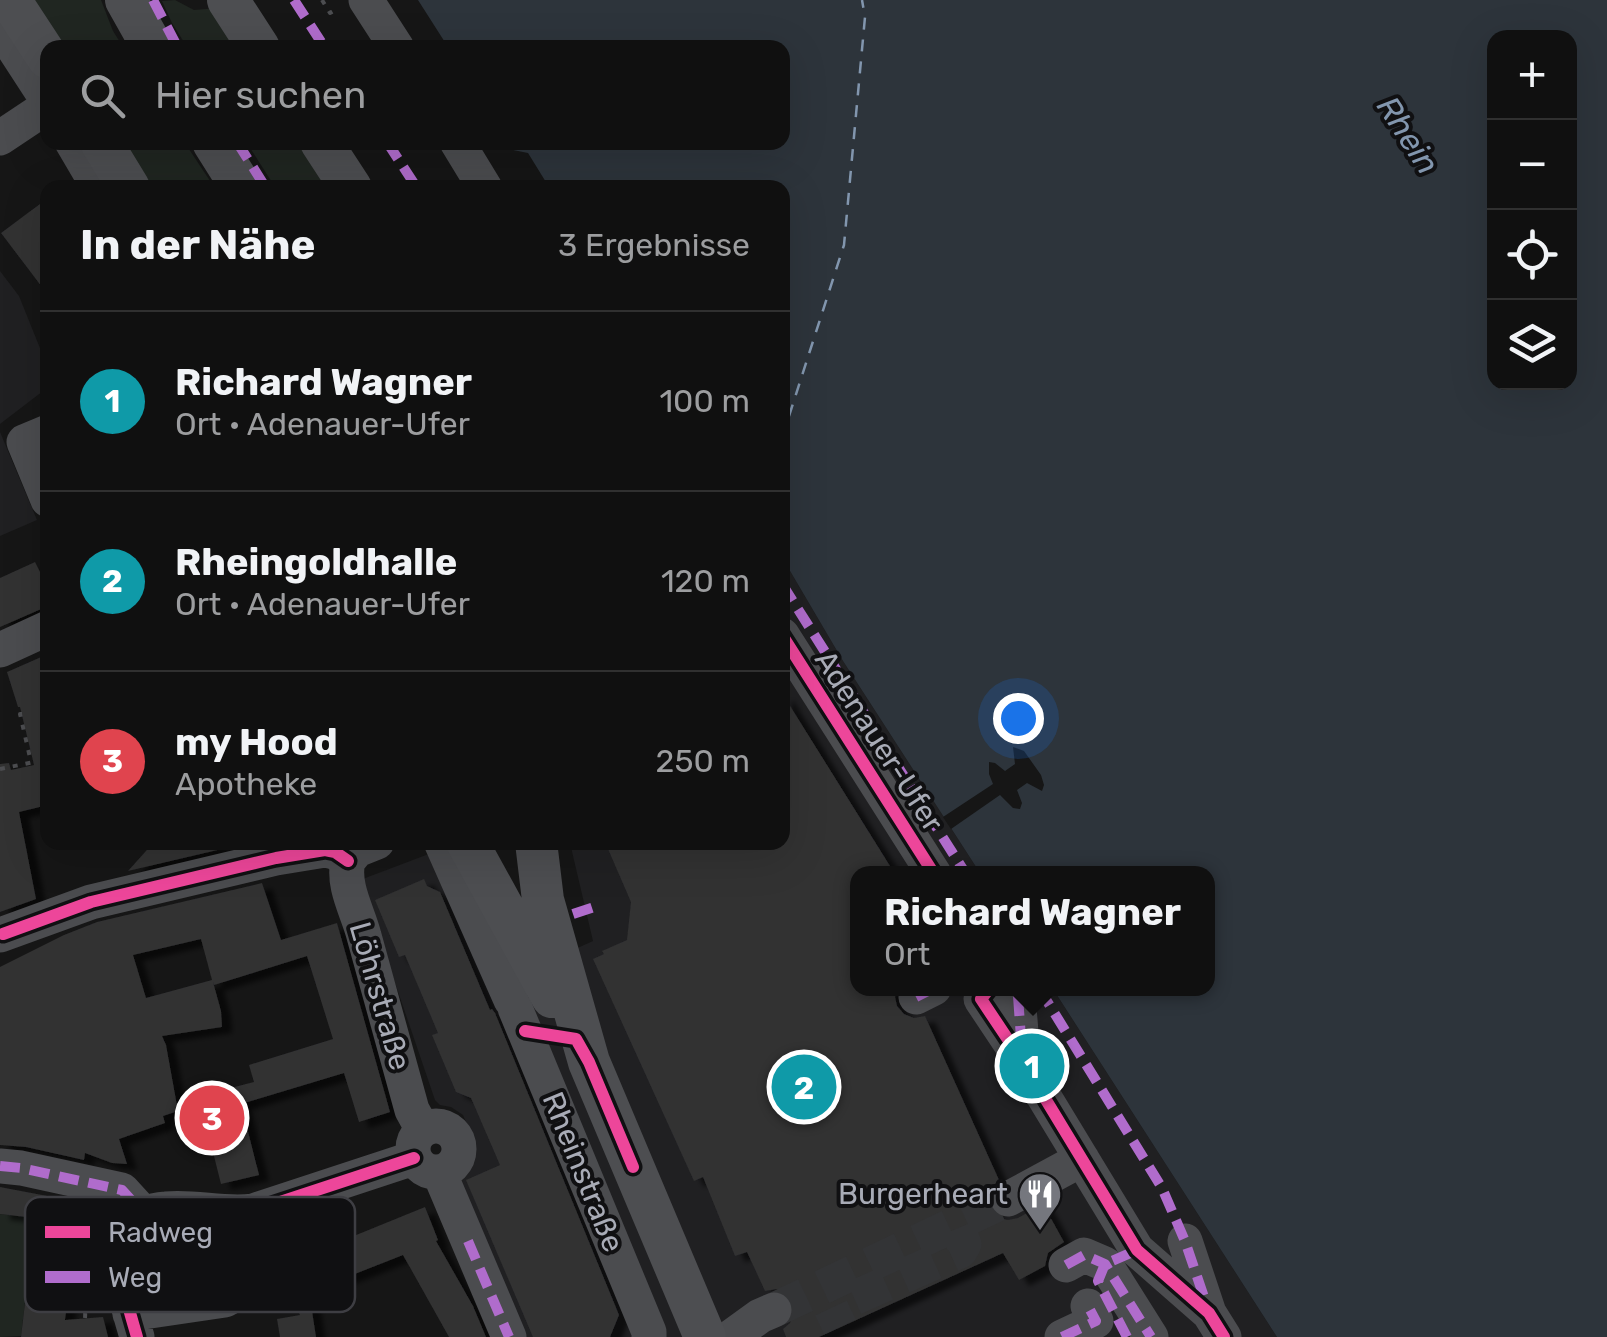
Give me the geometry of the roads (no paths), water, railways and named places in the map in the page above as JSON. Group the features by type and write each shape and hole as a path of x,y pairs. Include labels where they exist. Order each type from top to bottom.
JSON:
{"main road":[{"path":"10,0 40,46"},
{"path":"126,0 148,40"},
{"path":"228,0 254,40"},
{"path":"106,150 124,180"},
{"path":"218,150 237,180"},
{"path":"326,150 345,180"},
{"name":"Rheinstraße","path":"472,850 590,1062 705,1337"},
{"name":"Rheinstraße","path":"537,850 543,900 590,1062"}],"street":[{"path":"366,0 392,40"},
{"path":"0,26 40,91"},
{"path":"0,138 40,110"},
{"path":"77,150 94,180"},
{"path":"462,150 480,180"},
{"path":"40,435 24,442 40,481"},
{"path":"0,650 40,632"},
{"name":"Adenauer-Ufer","path":"790,650 929,866"},
{"path":"2,934 92,902 276,858 324,850 362,852"},
{"name":"Rheinstraße","path":"445,850 513,1004 649,1337"},
{"name":"Rheinstraße","path":"528,850 543,900"},
{"name":"Löhrstraße","path":"362,852 346,867 348,885 412,1110 425,1153 468,1241 508,1337"},
{"path":"992,996 1023,1062 1082,1159 1151,1337"},
{"path":"297,1197 425,1153"},
{"path":"1008,1199 1082,1159"},
{"path":"0,1166 122,1190 128,1197"},
{"path":"1184,1242 1216,1325"},
{"path":"1066,1265 1084,1255 1121,1257 1216,1325"},
{"path":"1121,1257 1098,1281 1127,1337"},
{"path":"1062,1337 1096,1321 1088,1306"},
{"path":"134,1326 183,1312"},
{"path":"730,1337 760,1316 768,1324"}],"water":[{"name":"Rhein","path":"418,0 1607,0 1607,1337 1277,1337 1058,996 1215,996 1215,866 975,866 843,661 790,571 790,180 545,180 528,153 513,150 790,150 790,40 444,40"}],"tunnel":[{"path":"774,1310 1008,1199"},
{"path":"854,1298 960,1251 964,1244 956,1225"},
{"path":"831,1308 840,1327"}],"place":[{"name":"Richard Wagner","path":"1032,1066"},
{"name":"Rheingoldhalle","path":"804,1087"},
{"name":"my Hood","path":"212,1118"},
{"name":"Burgerheart","path":"1040,1232"}]}
